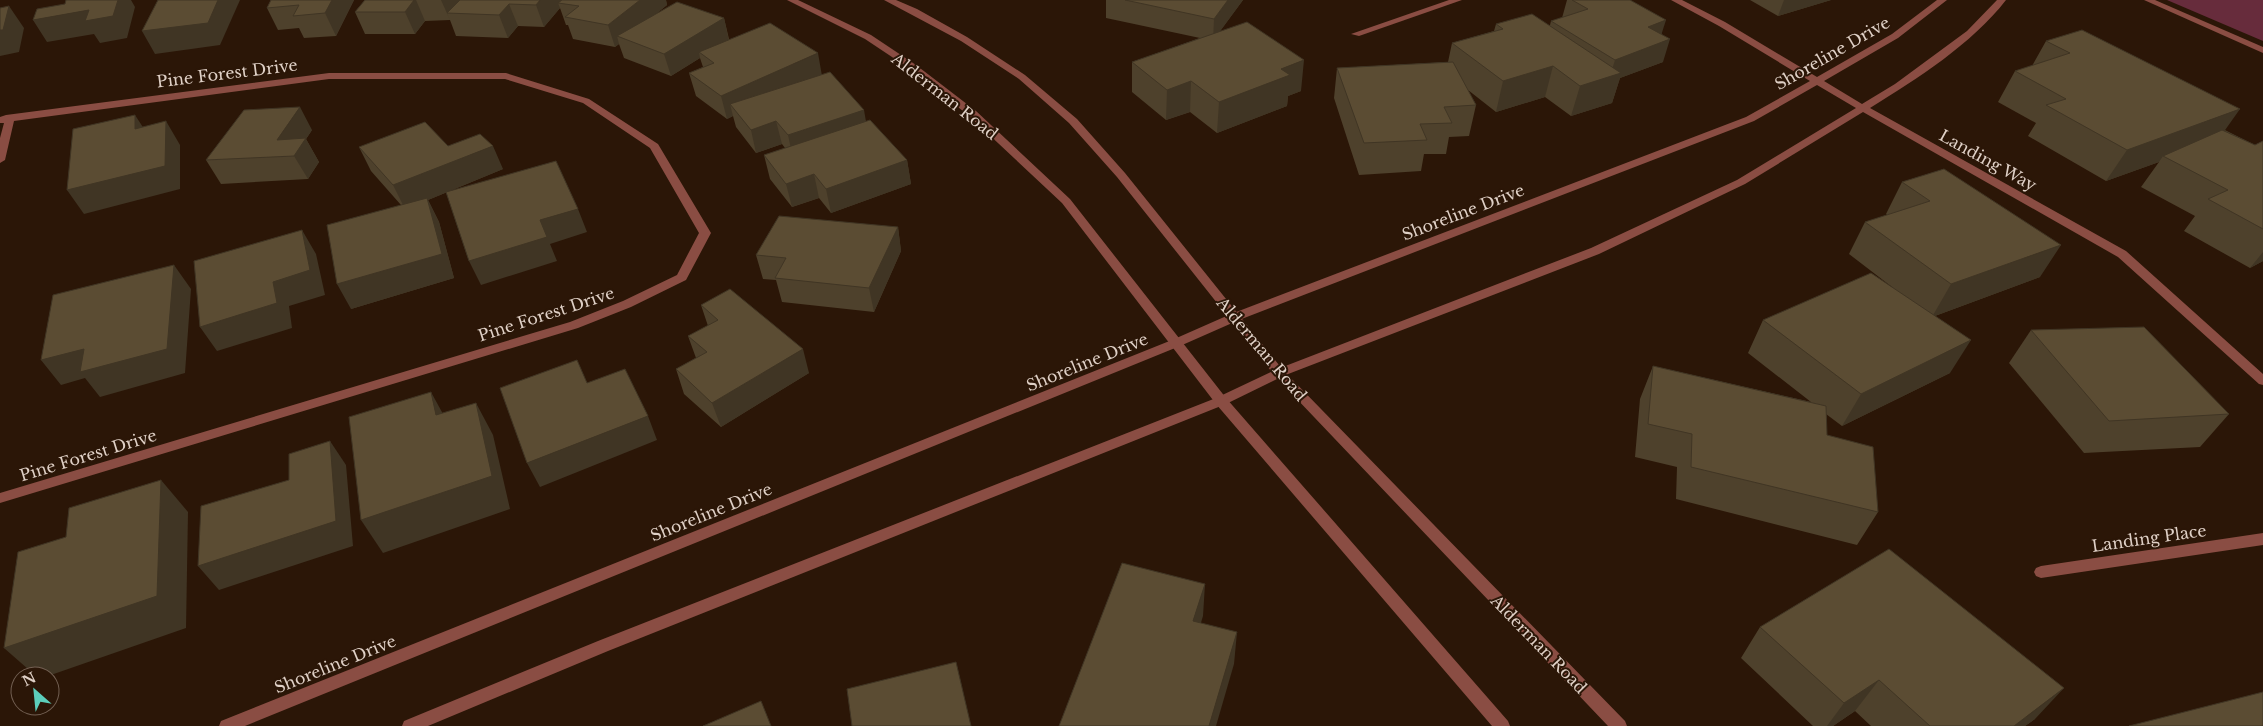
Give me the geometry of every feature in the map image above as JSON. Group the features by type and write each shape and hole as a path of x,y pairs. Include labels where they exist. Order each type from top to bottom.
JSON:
{"street":[{"name":"Alderman Road","path":"791,0 868,37 913,67 972,113 1066,201 1221,401 1502,726"},
{"name":"Alderman Road","path":"888,0 914,11 955,34 1022,77 1073,121 1122,175 1279,373 1619,726"},
{"path":"1356,34 1458,0"},
{"name":"Landing Way","path":"1675,0 1722,24 1863,108 2122,254 2263,381"},
{"name":"Shoreline Drive","path":"227,726 1176,343 1235,317 1750,119 1895,36 1943,0"},
{"path":"410,726 603,646 1221,401 1279,373 1595,251 1741,182 1863,108 1898,86 1970,34 2002,0"},
{"path":"2148,0 2263,50"},
{"name":"Pine Forest Drive","path":"0,498 574,324 627,304 682,277 705,233 654,146 586,101 506,76 329,76 5,119"},
{"path":"0,160 5,119"},
{"name":"Landing Place","path":"2041,572 2263,539"}],"shaded area":[{"path":"2167,0 2263,0 2263,41"}],"building":[{"path":"66,0 118,0 113,16 85,21 89,10 33,20 37,9 65,4"},
{"path":"158,0 218,0 208,23 142,31"},
{"path":"271,0 332,0 325,13 293,16 299,5 267,8"},
{"path":"365,0 414,0 405,12 355,12"},
{"path":"460,0 540,0 536,5 509,4 499,15 447,13"},
{"path":"562,0 640,0 608,25 565,17 579,6 558,3"},
{"path":"1125,0 1228,0 1214,19"},
{"path":"1572,0 1630,0 1666,20 1648,27 1670,39 1615,60 1551,21 1588,9"},
{"path":"677,2 724,18 664,54 617,36"},
{"path":"9,6 3,30 0,30 0,8"},
{"path":"1532,14 1621,73 1580,86 1553,66 1503,81 1452,43 1503,29 1496,24"},
{"path":"1247,22 1304,60 1281,69 1290,75 1219,102 1191,81 1167,90 1132,62"},
{"path":"770,23 818,53 721,96 689,73 714,63 699,52"},
{"path":"2082,30 2240,109 2127,150 2046,105 2066,99 2015,71 2070,53 2046,41"},
{"path":"1453,62 1476,105 1444,107 1452,123 1420,124 1427,140 1364,143 1337,68"},
{"path":"830,72 864,110 788,135 776,121 751,130 730,104"},
{"path":"300,107 277,140 306,138 294,156 206,160 244,110"},
{"path":"135,115 135,129 166,121 165,166 67,190 73,129"},
{"path":"870,120 907,160 826,189 814,174 786,184 764,155"},
{"path":"425,122 448,146 480,134 493,146 393,185 359,147"},
{"path":"2222,130 2255,145 2263,141 2263,229 2208,199 2228,190 2163,156"},
{"path":"556,161 578,209 540,220 547,237 469,261 446,192"},
{"path":"1944,169 2061,245 1951,284 1865,222 1930,201 1902,182"},
{"path":"427,198 442,254 337,284 327,225"},
{"path":"779,216 898,227 869,288 775,278 786,258 756,255"},
{"path":"302,230 310,270 273,282 277,303 200,327 194,261"},
{"path":"174,265 167,349 80,372 84,349 41,360 53,295"},
{"path":"1871,273 1971,340 1861,394 1763,320"},
{"path":"730,289 803,349 712,403 676,369 707,352 688,336 718,320 701,305"},
{"path":"2144,327 2229,414 2109,421 2031,330"},
{"path":"577,360 587,383 625,369 648,416 527,463 500,388"},
{"path":"1653,366 1826,406 1827,435 1873,447 1878,512 1691,467 1692,434 1648,424"},
{"path":"431,392 436,415 476,403 492,476 361,520 349,417"},
{"path":"330,441 336,521 198,566 201,506 289,480 289,454"},
{"path":"161,480 157,596 4,648 18,552 66,537 69,508"},
{"path":"1889,549 2064,688 2014,726 1930,726 1879,680 1844,703 1760,627"},
{"path":"1122,563 1205,584 1193,621 1237,632 1209,726 1059,726"},
{"path":"956,662 971,726 852,726 847,689"},
{"path":"2263,692 2263,726 2129,726"},
{"path":"761,701 771,726 703,726"}]}
